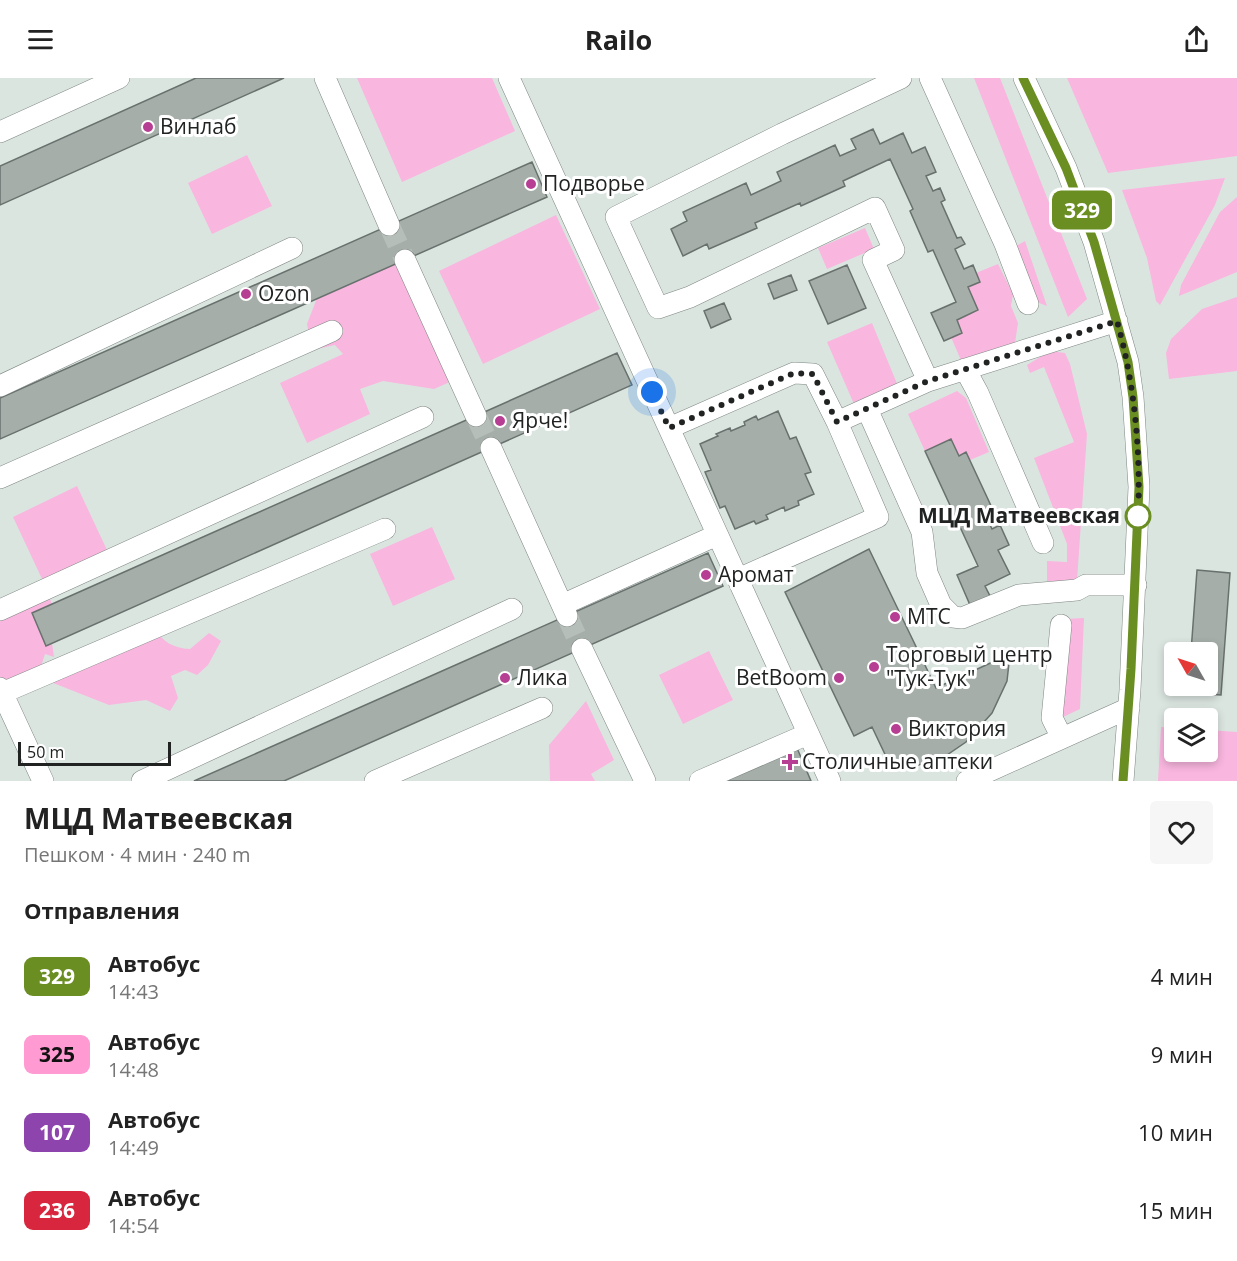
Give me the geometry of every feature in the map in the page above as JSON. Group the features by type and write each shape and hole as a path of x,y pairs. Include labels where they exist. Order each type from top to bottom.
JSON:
{"street":[{"path":"0,132 119,78"},
{"path":"324,78 389,225"},
{"path":"509,78 830,781"},
{"path":"930,78 1005,244 1028,304"},
{"path":"1023,78 1077,195 1094,242 1128,362 1135,419 1139,487 1136,585 1123,781"},
{"path":"895,79 616,217 658,308 690,297 875,208 894,250 873,260 928,381"},
{"path":"0,386 292,248"},
{"path":"405,260 476,416"},
{"path":"837,422 928,381 1117,321"},
{"path":"0,478 332,331"},
{"path":"965,369 978,393 1043,543"},
{"path":"669,428 794,373 813,374 837,422 878,517 738,579"},
{"path":"867,409 922,532 927,573 942,605 953,617 962,618 1018,595 1077,590 1086,585 1136,585"},
{"path":"0,610 423,417"},
{"path":"491,448 564,610 717,535"},
{"path":"43,781 1,690 385,528"},
{"path":"142,781 512,609"},
{"path":"1061,625 1052,718 1062,738"},
{"path":"582,649 645,781"},
{"path":"375,781 542,708"},
{"path":"967,781 1129,708"},
{"path":"700,781 808,734"}],"shaded area":[{"path":"357,78 492,78 515,131 402,182"},
{"path":"974,78 1000,78 1087,299 1068,317"},
{"path":"1067,78 1237,78 1237,156 1108,173"},
{"path":"247,155 272,206 212,234 188,183"},
{"path":"1225,178 1215,205 1160,305 1156,301 1147,258 1122,190"},
{"path":"1237,197 1237,272 1179,296 1181,285 1220,212"},
{"path":"556,215 600,309 483,364 439,271"},
{"path":"865,228 874,249 827,269 818,248"},
{"path":"1025,241 1047,306 1034,301 1014,247"},
{"path":"405,260 459,378 434,389 383,381 360,389 370,414 307,443 280,383 343,354 335,345 312,350 307,324 317,298"},
{"path":"998,264 1013,294 1011,306 1018,323 1015,343 963,365 951,337 962,332 957,320 978,310 968,287 980,282 976,273"},
{"path":"1237,297 1237,371 1169,379 1166,353 1171,339 1202,309"},
{"path":"872,323 898,386 854,404 827,342"},
{"path":"1050,351 1065,353 1070,364 1087,434 1077,581 1047,581 1047,561 1067,562 1067,544 1034,458 1074,442 1044,367 1030,373 1027,365"},
{"path":"957,391 966,398 989,452 970,460 966,452 959,456 951,439 925,451 908,414"},
{"path":"77,486 107,550 43,581 13,517"},
{"path":"432,527 455,579 393,606 370,554"},
{"path":"46,589 52,604 32,614 46,645 52,643 54,657 45,654 38,676 154,628 169,643 184,648 190,649 209,633 221,641 208,665 197,675 185,670 171,676 178,698 170,711 146,700 109,705 38,677 0,688 0,610"},
{"path":"1084,618 1080,709 1063,717 1057,715 1065,619"},
{"path":"709,651 733,700 683,724 659,675"},
{"path":"586,701 614,760 591,774 595,781 550,781 549,745"},
{"path":"1161,727 1164,727 1164,762 1218,762 1218,731 1237,732 1237,781 1158,781"}],"building":[{"path":"196,78 284,78 0,205 0,166"},
{"path":"873,129 880,144 903,133 912,153 925,147 936,172 926,176 933,191 940,188 945,200 941,202 957,238 961,237 965,244 955,249 964,269 973,265 980,282 968,287 978,310 957,320 962,333 944,341 931,313 956,302 933,250 928,252 910,211 913,209 890,159 843,181 845,186 755,223 757,228 709,249 707,244 683,256 671,229 687,221 683,212 746,183 751,195 781,181 777,172 835,145 840,156 856,149 851,139"},
{"path":"532,162 547,197 0,439 0,398"},
{"path":"847,265 866,308 828,324 809,281"},
{"path":"791,275 797,290 774,299 768,284"},
{"path":"724,303 731,319 711,328 704,311"},
{"path":"617,353 632,385 46,646 32,613"},
{"path":"778,411 790,439 796,437 811,472 805,474 814,494 798,501 799,505 785,511 784,507 766,515 768,519 756,524 754,521 735,529 725,506 720,508 705,472 711,470 700,444 730,428 731,431 745,425 744,422 756,416 758,420"},
{"path":"951,439 959,456 966,452 993,510 985,514 992,529 1000,525 1009,545 998,550 1010,574 985,586 990,596 970,605 957,575 978,566 925,451"},
{"name":"Торговый центр \"Тук-Тук\"","path":"869,549 936,688 1010,654 1007,681 992,713 966,742 941,759 911,767 891,767 872,727 854,736 785,592"},
{"path":"708,553 723,586 284,781 194,781"},
{"path":"1197,570 1230,573 1221,695 1218,695 1218,642 1192,642"},
{"path":"797,748 811,781 722,781"}],"tunnel":[{"path":"389,225 405,260"},
{"path":"476,416 491,448"},
{"path":"567,616 582,649"}],"bus line":[{"name":"329","path":"1023,78 1066,168 1094,242 1128,362 1133,397 1139,487 1136,585 1123,781"}],"place":[{"name":"Винлаб","path":"148,127"},
{"name":"Подворье","path":"531,184"},
{"name":"Ozon","path":"246,294"},
{"name":"Ярче!","path":"500,421"},
{"name":"МЦД Матвеевская","path":"1138,516"},
{"name":"Аромат","path":"706,575"},
{"name":"МТС","path":"895,617"},
{"name":"Торговый центр \"Тук-Тук\"","path":"874,667"},
{"name":"Лика","path":"505,678"},
{"name":"BetBoom","path":"839,678"},
{"name":"Виктория","path":"896,729"},
{"name":"Столичные аптеки","path":"790,762"}],"route":[{"path":"652,392 669,428 794,373 813,374 837,422 928,381 1117,321 1128,362 1133,397 1139,487 1138,519 1138,516"}]}
